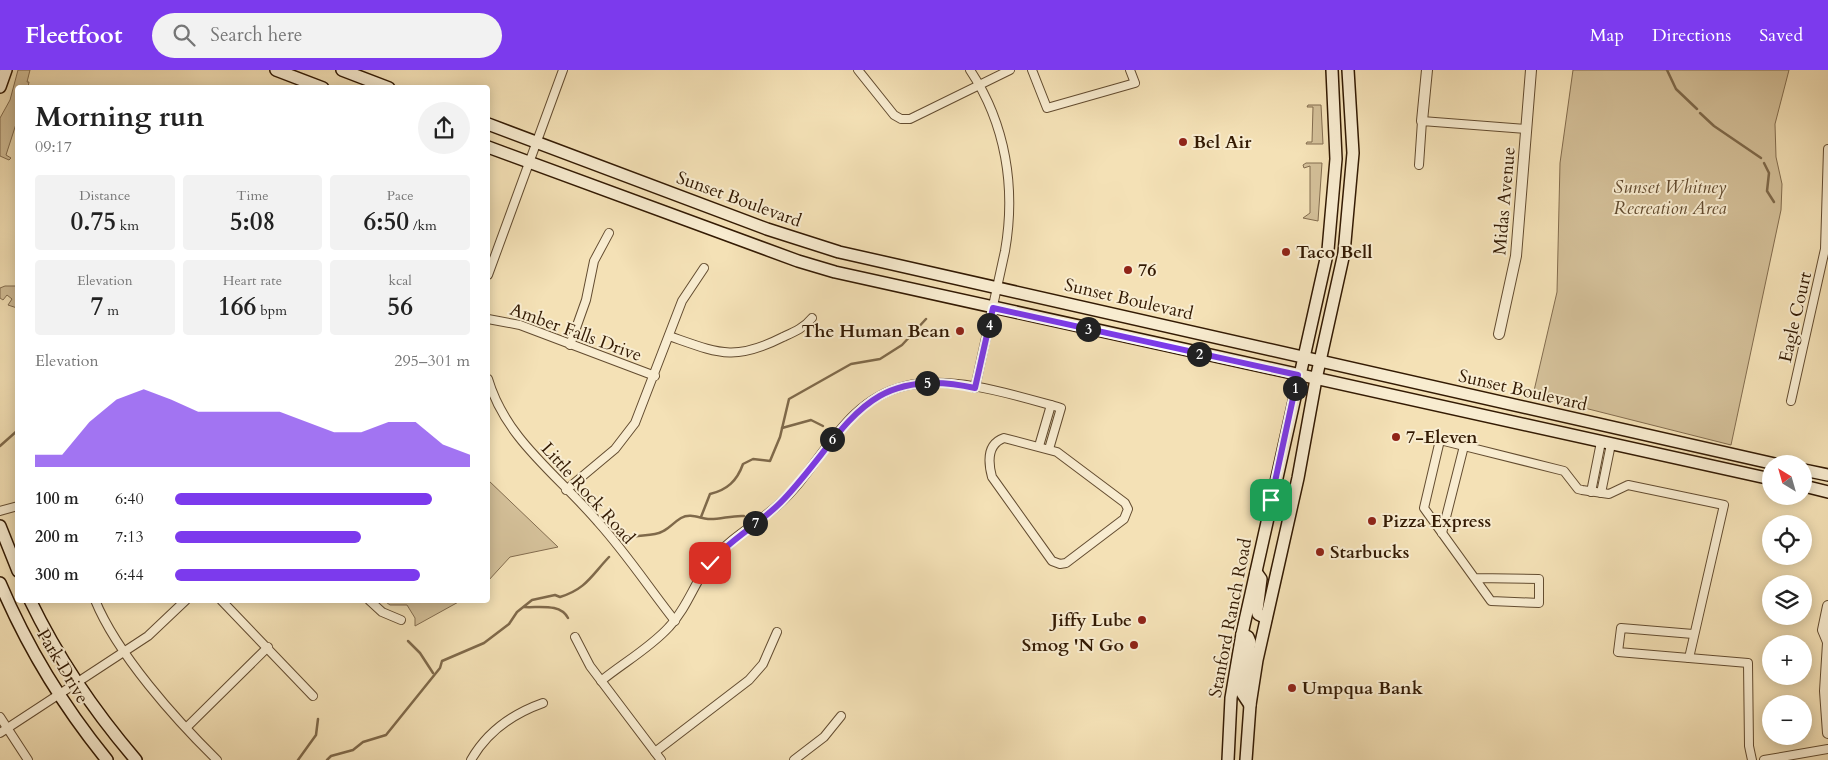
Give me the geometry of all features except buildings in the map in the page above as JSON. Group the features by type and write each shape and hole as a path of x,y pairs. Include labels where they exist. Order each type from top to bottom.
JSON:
{"main road":[{"path":"0,88 6,70"},
{"path":"276,70 315,85"},
{"path":"342,70 381,85"},
{"name":"Stanford Ranch Road","path":"1228,760 1232,698 1242,634 1298,375 1328,250 1336,154 1332,70"},
{"name":"Stanford Ranch Road","path":"1246,760 1250,705 1266,618 1298,478 1316,379 1344,253 1351,185 1352,122 1348,70"},
{"path":"1351,185 1336,154 1344,143 1352,122"},
{"name":"Sunset Boulevard","path":"490,125 804,242 876,262 1762,461"},
{"name":"Sunset Boulevard","path":"490,148 798,261 872,282 1762,477"},
{"path":"1812,472 1828,475"},
{"path":"1812,488 1828,492"},
{"path":"0,526 15,564"},
{"path":"1256,572 1261,579 1257,610 1258,614 1266,618"},
{"name":"Park Drive","path":"0,583 23,634 59,695 84,732 107,760"},
{"name":"Park Drive","path":"32,603 56,651 77,684 136,760"},
{"path":"1242,634 1248,637 1250,642 1242,693 1250,705"}],"street":[{"path":"490,269 563,70"},
{"path":"858,70 894,115 901,119 910,118 1010,70"},
{"path":"970,70 993,114 1003,144 1010,182 1009,229 975,388"},
{"path":"1032,70 1047,108 1135,83 1130,70"},
{"path":"1419,165 1426,70"},
{"name":"Midas Avenue","path":"1499,334 1516,256 1531,70"},
{"path":"1422,121 1526,129"},
{"name":"Eagle Court","path":"1791,401 1826,239 1828,149"},
{"path":"570,345 586,300 594,261 609,233"},
{"path":"566,490 615,449 628,433 641,412 682,301 704,268"},
{"path":"669,336 719,352 741,353 770,344 800,328 812,318"},
{"name":"Amber Falls Drive","path":"490,319 520,325 655,376"},
{"path":"601,681 655,640 674,622 682,612 700,577 718,554 785,498 838,431 866,404 890,391 922,383 948,383 1061,408 1049,449"},
{"name":"Little Rock Road","path":"491,396 522,443 598,521 674,622"},
{"path":"1039,446 1051,405"},
{"path":"1046,423 1056,426"},
{"path":"1008,438 1039,446 1065,458 1096,484 1119,498 1128,509 1124,520 1120,524 1066,563 1060,564 1048,556 996,484 990,471 991,449 999,440 1008,438"},
{"path":"1475,578 1539,579 1539,603 1491,601 1424,508 1440,440 1564,471 1578,489 1591,492 1614,493 1628,485 1724,505 1689,658"},
{"path":"1591,492 1606,443"},
{"path":"1601,493 1606,443"},
{"path":"1442,533 1464,446"},
{"path":"0,511 15,507"},
{"path":"98,603 125,651 187,728 217,760"},
{"path":"4,731 152,633 183,603"},
{"path":"224,603 268,647 312,696"},
{"path":"372,603 382,612 401,620"},
{"path":"1828,606 1823,630 1828,643 1825,690 1828,733"},
{"path":"1693,634 1620,628 1618,652 1620,654 1745,662 1749,666 1749,746 1752,760"},
{"path":"656,752 749,680 763,664 777,632"},
{"path":"575,638 584,658 661,760"},
{"path":"187,728 268,647"},
{"path":"471,760 480,744 504,723 522,711 543,703"},
{"path":"794,760 824,737 841,716"},
{"path":"0,717 4,731 28,760"},
{"path":"1764,760 1828,749"}],"green space":[{"path":"18,70 30,70 27,82 29,82 28,85 15,85 15,127 6,155 11,158 9,160 0,156 0,118 10,100"},
{"name":"Sunset Whitney Recreation Area","path":"1573,70 1789,70 1775,124 1776,157 1782,184 1781,210 1731,445 1533,395 1557,292 1560,163"},
{"path":"1308,105 1321,105 1323,144 1306,144 1307,142 1312,142 1313,107 1307,107"},
{"path":"1306,163 1322,163 1318,221 1303,218 1310,213 1310,166 1304,168 1303,165"},
{"path":"15,286 15,307 8,305 12,299 7,295 3,300 0,298 0,288"},
{"path":"490,482 558,547 510,557 490,579"},
{"path":"387,603 457,603 415,626 415,618 407,605 390,605"}],"waterway":[{"path":"1667,70 1676,89 1697,109"},
{"path":"1700,113 1714,126 1761,158"},
{"path":"1764,163 1769,173 1767,191 1774,202"},
{"path":"701,517 710,494 731,484 743,464 753,459 770,461 780,437 789,399 851,364 880,359 902,345 926,319"},
{"path":"782,428 811,420 823,426"},
{"path":"0,446 15,433"},
{"path":"627,538 659,533 681,518 688,516 712,519 744,516"},
{"path":"327,760 331,756 353,750 363,742 386,735 440,668 442,661 484,643 509,624 517,612 532,600 555,595 560,597 576,590 588,581 609,557"},
{"path":"524,607 555,608 564,613 568,618"},
{"path":"408,641 420,653 433,673"},
{"path":"298,760 316,735 318,719"}],"place":[{"name":"Bel Air","path":"1183,142"},
{"name":"Taco Bell","path":"1286,252"},
{"name":"76","path":"1128,270"},
{"name":"The Human Bean","path":"960,331"},
{"name":"7-Eleven","path":"1396,437"},
{"name":"Pizza Express","path":"1372,521"},
{"name":"Starbucks","path":"1320,552"},
{"name":"Jiffy Lube","path":"1142,620"},
{"name":"Smog 'N Go","path":"1134,645"},
{"name":"Umpqua Bank","path":"1292,688"}],"route":[{"path":"710,563 730,542 772,511 785,498 853,414 878,396 904,386 922,383 948,383 975,388 993,308 1298,375 1271,500"}]}
